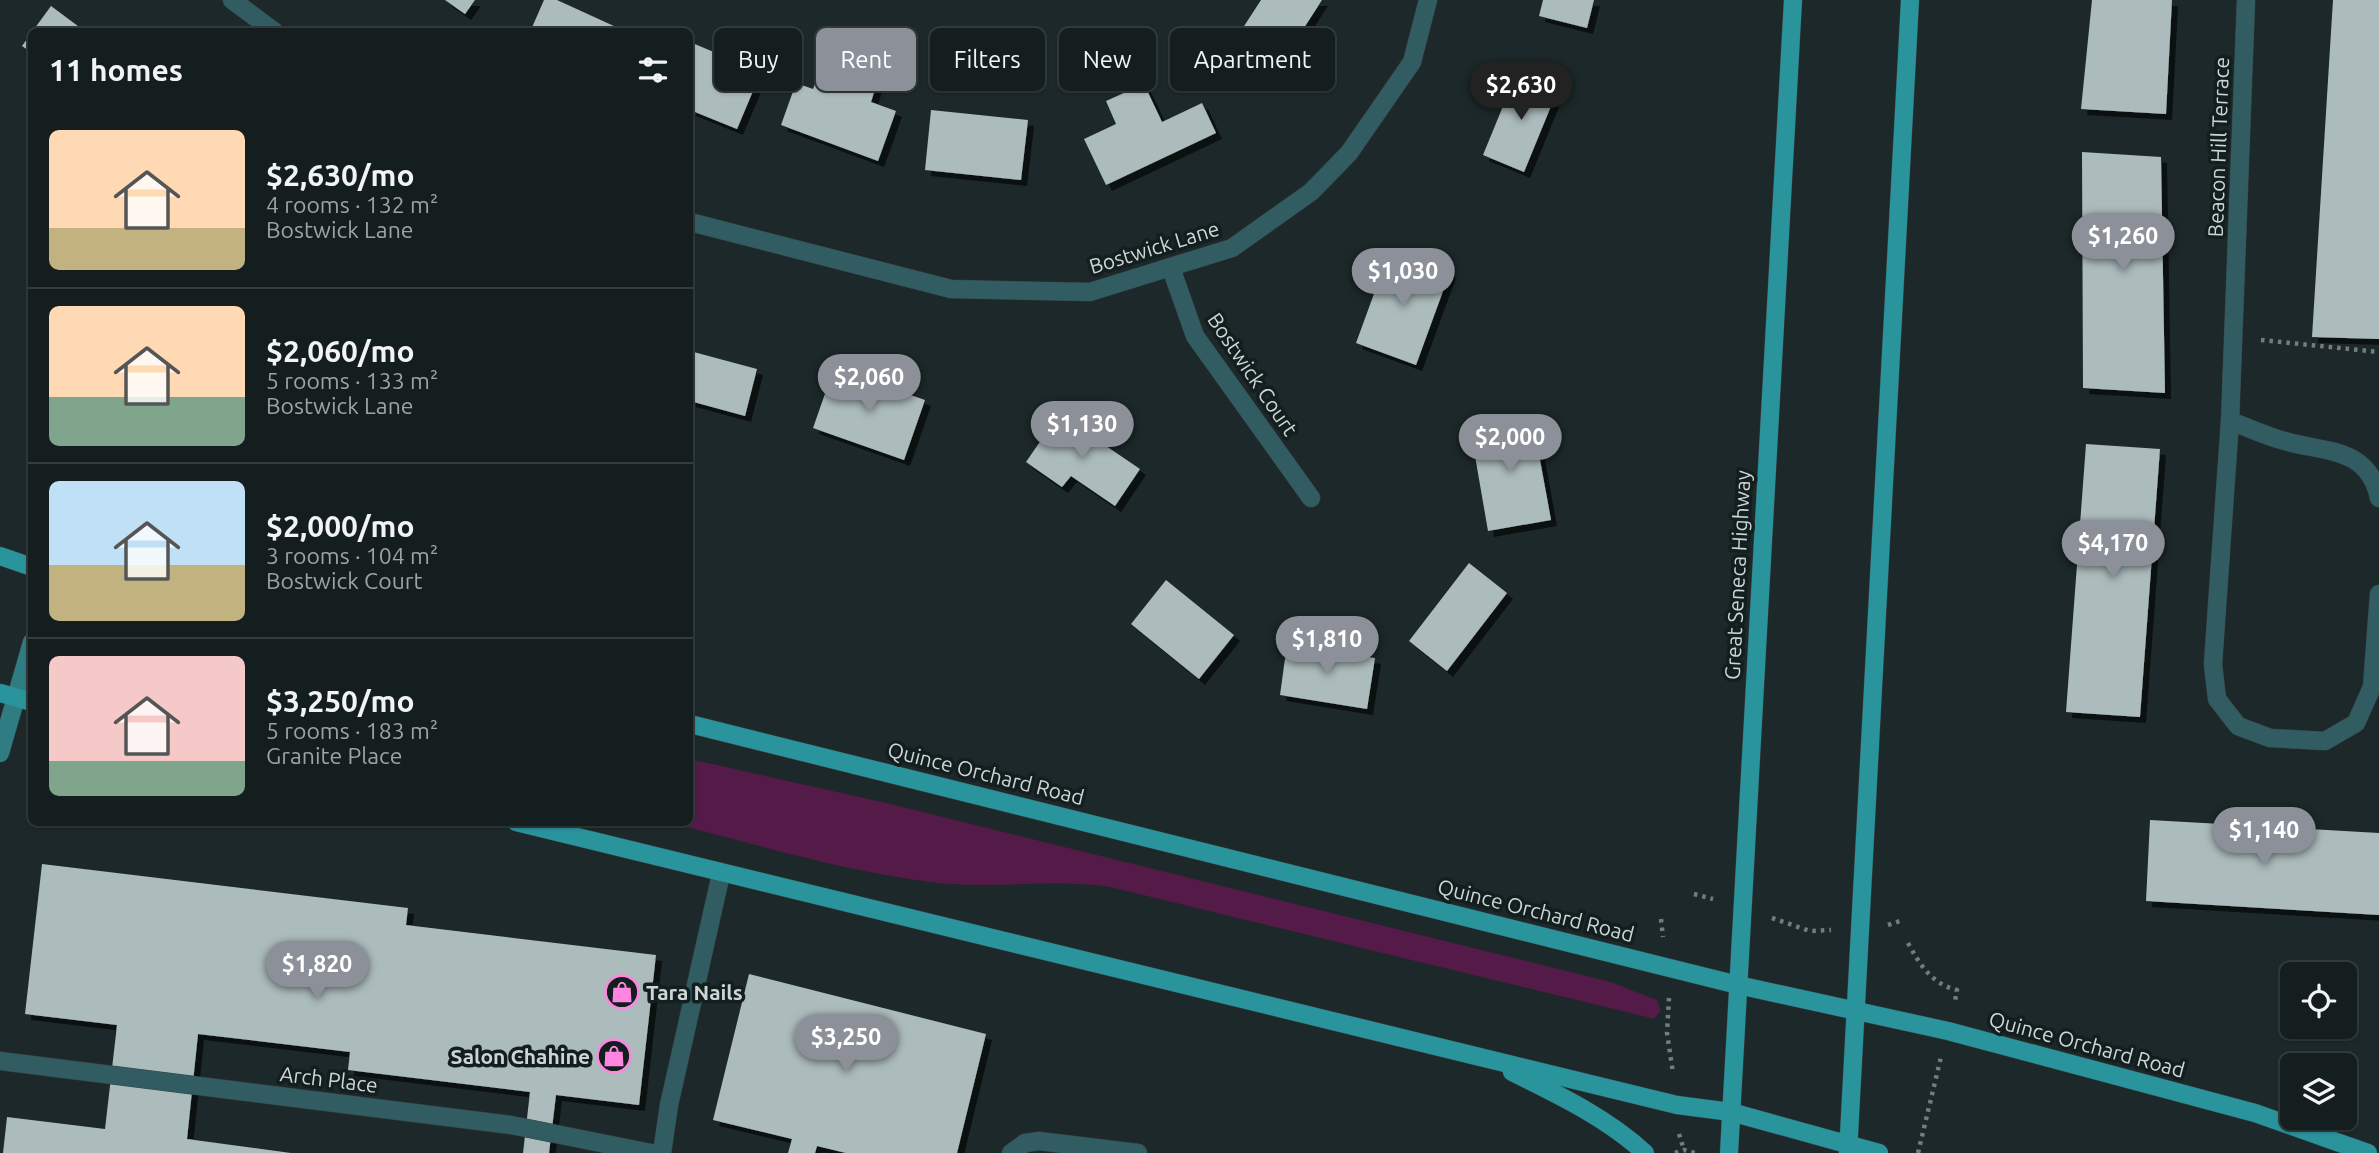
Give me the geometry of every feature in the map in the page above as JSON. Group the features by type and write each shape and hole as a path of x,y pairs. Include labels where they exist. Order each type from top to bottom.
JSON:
{"main road":[{"name":"Great Seneca Highway","path":"1729,1153 1793,0"},
{"path":"1849,1148 1910,0"},
{"path":"0,556 28,566"},
{"name":"Quince Orchard Road","path":"693,725 1738,985 1974,1037 2255,1113 2368,1153"},
{"path":"532,826 1676,1105 1731,1112 1849,1148 1878,1153"},
{"path":"1481,1057 1564,1098 1626,1135 1645,1153"}],"street":[{"path":"232,0 270,28"},
{"name":"Bostwick Lane","path":"693,223 951,289 1090,292 1171,268 1232,248 1311,191 1349,153 1412,62 1428,0"},
{"name":"Beacon Hill Terrace","path":"2246,0 2230,421 2213,664 2217,699 2238,726 2270,737 2325,741 2356,723 2372,687 2379,594"},
{"name":"Bostwick Court","path":"1171,268 1195,336 1311,498"},
{"path":"2230,421 2283,441 2321,447 2358,461 2375,480 2379,498"},
{"path":"0,753 28,656"},
{"path":"662,1153 669,1105 720,874"},
{"name":"Arch Place","path":"0,1061 511,1125 651,1153"},
{"path":"1010,1153 1024,1143 1040,1141 1138,1153"}],"path":[{"path":"2234,337 2379,352"},
{"path":"1694,894 1810,931 1886,925 1903,920"},
{"path":"1661,919 1668,966 1667,1033 1684,1150"},
{"path":"1674,1153 1684,1150 1695,1153"}],"shaded area":[{"path":"693,760 882,802 1611,982 1657,1000 1661,1011 1654,1019 1110,887 1065,884 952,884 897,877 832,864 682,826 693,826"}],"building":[{"path":"445,0 475,0 465,14"},
{"path":"544,0 557,0 618,28 532,28"},
{"path":"1261,0 1322,0 1304,28 1243,28"},
{"path":"1543,0 1594,0 1587,28 1539,16"},
{"path":"2092,0 2172,0 2166,114 2081,109"},
{"path":"2333,0 2379,0 2379,339 2312,337"},
{"path":"51,6 81,28 35,28"},
{"path":"28,38 28,50 22,46"},
{"path":"693,43 714,52 714,91 753,91 737,129 693,111"},
{"path":"1517,72 1558,89 1524,172 1483,155"},
{"path":"816,81 816,91 874,91 871,102 896,111 878,161 781,125 793,91 802,91 802,85 813,89"},
{"path":"1128,91 1147,91 1162,122 1202,103 1216,133 1106,185 1084,139 1116,124 1106,101"},
{"path":"931,110 1028,120 1021,180 925,170"},
{"path":"2082,152 2161,157 2165,393 2083,388"},
{"path":"1390,250 1450,272 1416,365 1356,343"},
{"path":"693,352 757,369 745,416 693,402"},
{"path":"834,368 925,400 904,460 813,428"},
{"path":"1059,414 1140,469 1115,506 1071,476 1062,487 1026,462"},
{"path":"1532,416 1551,520 1488,531 1470,427"},
{"path":"2086,444 2160,449 2140,717 2066,712"},
{"path":"1469,563 1507,593 1447,671 1409,641"},
{"path":"1166,580 1234,635 1199,679 1131,624"},
{"path":"1287,644 1375,658 1367,709 1280,695"},
{"path":"2150,820 2379,833 2379,915 2146,901"},
{"path":"42,864 408,908 406,925 656,955 639,1105 556,1095 549,1153 523,1153 530,1092 348,1070 350,1052 198,1034 187,1139 291,1153 3,1153 7,1117 105,1129 117,1025 25,1014"},
{"path":"749,974 986,1034 957,1153 846,1153 817,1146 815,1153 788,1153 792,1139 713,1120"}],"place":[{"name":"Tara Nails","path":"622,992"},
{"name":"Salon Chahine","path":"614,1056"}]}
